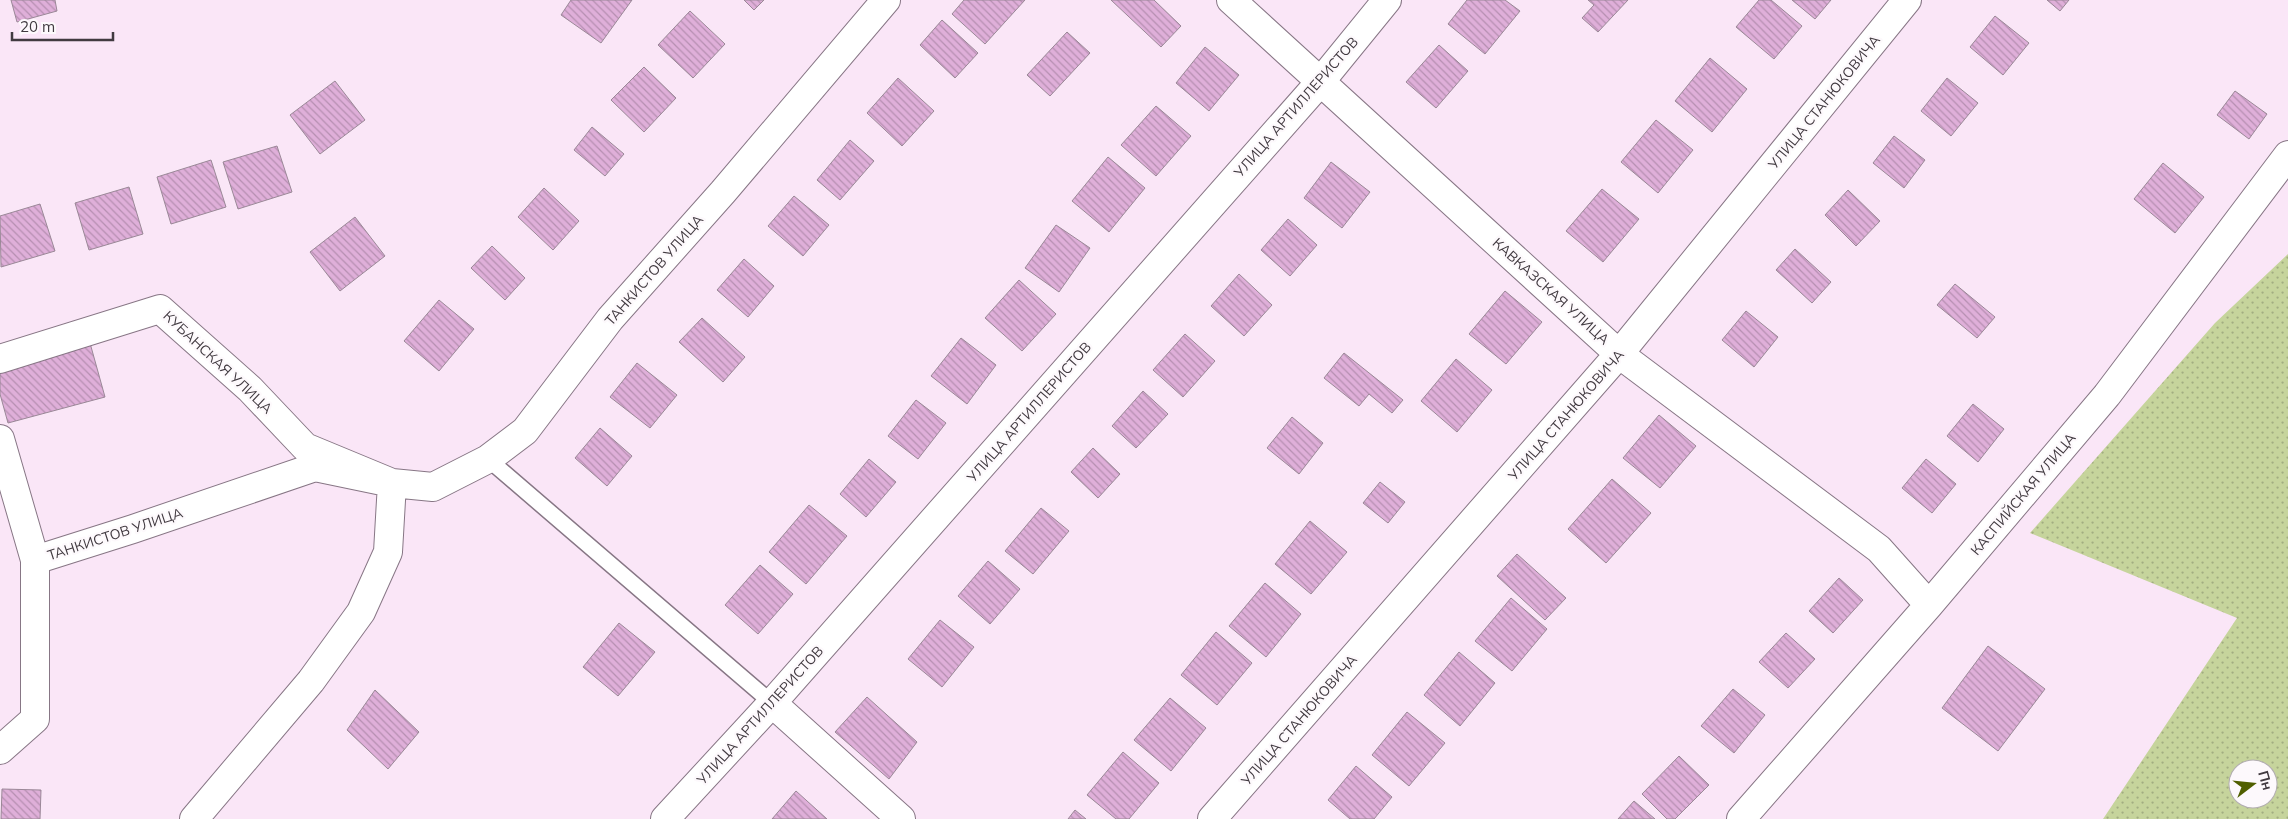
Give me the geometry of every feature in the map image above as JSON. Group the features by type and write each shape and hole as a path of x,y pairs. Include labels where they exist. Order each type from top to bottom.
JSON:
{"street":[{"name":"ТАНКИСТОВ УЛИЦА","path":"0,750 35,719 35,560 133,529 314,466 392,483 433,487 488,459 525,431 610,319 723,192 886,0"},
{"name":"КАВКАЗСКАЯ УЛИЦА","path":"1231,0 1619,354 1879,549 1929,605"},
{"name":"УЛИЦА АРТИЛЛЕРИСТОВ","path":"665,819 772,703 1321,81 1388,0"},
{"name":"УЛИЦА СТАНЮКОВИЧА","path":"1212,819 1619,354 1907,0"},
{"name":"КАСПИЙСКАЯ УЛИЦА","path":"1741,819 1929,605 2107,395 2288,155"},
{"name":"КУБАНСКАЯ УЛИЦА","path":"0,358 160,309 250,388 306,447 392,483"},
{"path":"0,439 35,560"},
{"path":"194,819 311,681 361,612 388,552 392,483"},
{"path":"772,703 902,819"}],"lane":[{"path":"488,459 772,703"}],"green space":[{"path":"2288,254 2288,819 2103,819 2237,618 2030,533 2215,323"}],"building":[{"path":"11,0 55,0 57,11 17,22"},
{"path":"571,0 632,0 601,43 561,15"},
{"path":"744,0 764,0 754,10"},
{"path":"964,0 1025,0 985,44 952,14"},
{"path":"1111,0 1154,0 1181,26 1161,47"},
{"path":"1467,0 1505,0 1520,11 1485,54 1448,24"},
{"path":"1588,0 1628,0 1598,32 1582,18 1594,5"},
{"path":"1759,0 1771,0 1802,26 1774,59 1736,27"},
{"path":"1792,0 1831,0 1815,19"},
{"path":"2047,0 2069,0 2060,11"},
{"path":"690,11 725,44 693,78 658,45"},
{"path":"1995,16 2029,43 2003,75 1970,47"},
{"path":"942,20 978,53 955,78 920,45"},
{"path":"1067,32 1090,53 1050,96 1027,75"},
{"path":"1439,45 1468,71 1436,108 1406,82"},
{"path":"1205,47 1239,75 1209,111 1176,83"},
{"path":"1710,58 1747,89 1712,132 1675,101"},
{"path":"644,67 676,98 644,132 611,100"},
{"path":"898,78 934,111 902,146 867,113"},
{"path":"1947,78 1978,103 1951,136 1921,111"},
{"path":"335,81 365,120 320,154 290,115"},
{"path":"2235,91 2267,114 2249,139 2217,115"},
{"path":"1156,106 1191,136 1156,176 1121,145"},
{"path":"1656,120 1693,150 1658,193 1621,162"},
{"path":"592,127 624,154 605,176 574,150"},
{"path":"1894,136 1925,160 1904,188 1873,163"},
{"path":"850,140 874,161 840,200 817,180"},
{"path":"277,146 292,192 238,209 223,162"},
{"path":"1108,157 1145,188 1109,232 1072,201"},
{"path":"211,160 226,207 171,224 157,177"},
{"path":"1331,162 1370,192 1342,228 1304,198"},
{"path":"2163,163 2204,197 2175,233 2134,199"},
{"path":"129,187 143,234 89,250 75,203"},
{"path":"544,188 579,221 553,250 518,217"},
{"path":"1602,189 1639,219 1603,262 1566,231"},
{"path":"1848,190 1880,221 1856,246 1825,215"},
{"path":"794,196 829,225 803,256 768,226"},
{"path":"40,204 55,251 1,267 0,216"},
{"path":"355,217 385,256 340,291 310,252"},
{"path":"1288,219 1317,245 1290,276 1261,250"},
{"path":"1056,225 1090,248 1059,292 1025,268"},
{"path":"492,246 525,278 505,300 471,268"},
{"path":"1795,249 1831,282 1812,303 1776,270"},
{"path":"744,259 774,286 748,317 717,290"},
{"path":"1239,274 1272,305 1244,336 1211,306"},
{"path":"1019,280 1056,314 1022,351 985,318"},
{"path":"1955,284 1995,317 1977,338 1937,305"},
{"path":"1505,291 1542,322 1506,364 1469,334"},
{"path":"439,300 474,329 439,371 404,341"},
{"path":"1746,311 1778,337 1754,367 1722,340"},
{"path":"702,318 745,357 723,382 679,342"},
{"path":"1185,334 1215,361 1183,397 1153,370"},
{"path":"961,338 996,365 967,404 931,376"},
{"path":"90,343 105,397 8,423 0,394 0,367"},
{"path":"1344,353 1403,400 1392,413 1369,394 1359,406 1324,378"},
{"path":"1456,359 1492,390 1457,432 1421,401"},
{"path":"637,363 677,395 650,428 610,397"},
{"path":"1143,391 1168,414 1136,448 1112,426"},
{"path":"916,400 946,423 918,459 888,436"},
{"path":"1973,404 2004,429 1978,462 1947,436"},
{"path":"1659,415 1696,446 1660,488 1623,458"},
{"path":"1292,417 1323,443 1299,474 1267,448"},
{"path":"600,428 632,456 607,486 575,458"},
{"path":"1093,448 1120,474 1098,498 1071,472"},
{"path":"869,459 896,482 866,517 840,494"},
{"path":"1926,459 1956,484 1932,513 1902,488"},
{"path":"1612,479 1651,513 1606,563 1568,529"},
{"path":"1380,482 1405,502 1388,523 1363,503"},
{"path":"809,505 847,536 806,584 769,552"},
{"path":"1041,508 1069,531 1033,574 1005,551"},
{"path":"1310,521 1347,552 1311,594 1275,564"},
{"path":"1517,554 1566,598 1545,620 1497,576"},
{"path":"988,561 1020,589 990,624 958,596"},
{"path":"760,565 793,594 758,634 725,605"},
{"path":"1839,578 1863,600 1833,633 1809,611"},
{"path":"1265,583 1301,614 1266,657 1229,626"},
{"path":"1511,598 1547,629 1512,671 1475,641"},
{"path":"940,620 974,647 942,687 908,659"},
{"path":"619,623 655,652 618,696 583,667"},
{"path":"1216,632 1252,663 1217,705 1181,675"},
{"path":"1786,633 1815,659 1788,688 1759,662"},
{"path":"1988,646 2045,689 1998,751 1942,708"},
{"path":"1459,652 1495,683 1460,726 1424,695"},
{"path":"1733,689 1765,715 1734,753 1701,726"},
{"path":"375,690 419,732 388,769 347,730"},
{"path":"867,697 917,742 889,779 835,732"},
{"path":"1170,698 1206,728 1171,771 1134,740"},
{"path":"1407,712 1445,743 1409,786 1372,755"},
{"path":"1123,752 1159,783 1129,819 1116,819 1087,795"},
{"path":"1679,756 1709,785 1675,819 1667,819 1642,794"},
{"path":"1356,766 1392,797 1374,819 1350,819 1328,800"},
{"path":"2,789 41,790 40,819 1,819"},
{"path":"796,791 827,819 772,819"},
{"path":"1634,801 1655,819 1618,819"},
{"path":"1075,810 1086,819 1068,819"}]}
